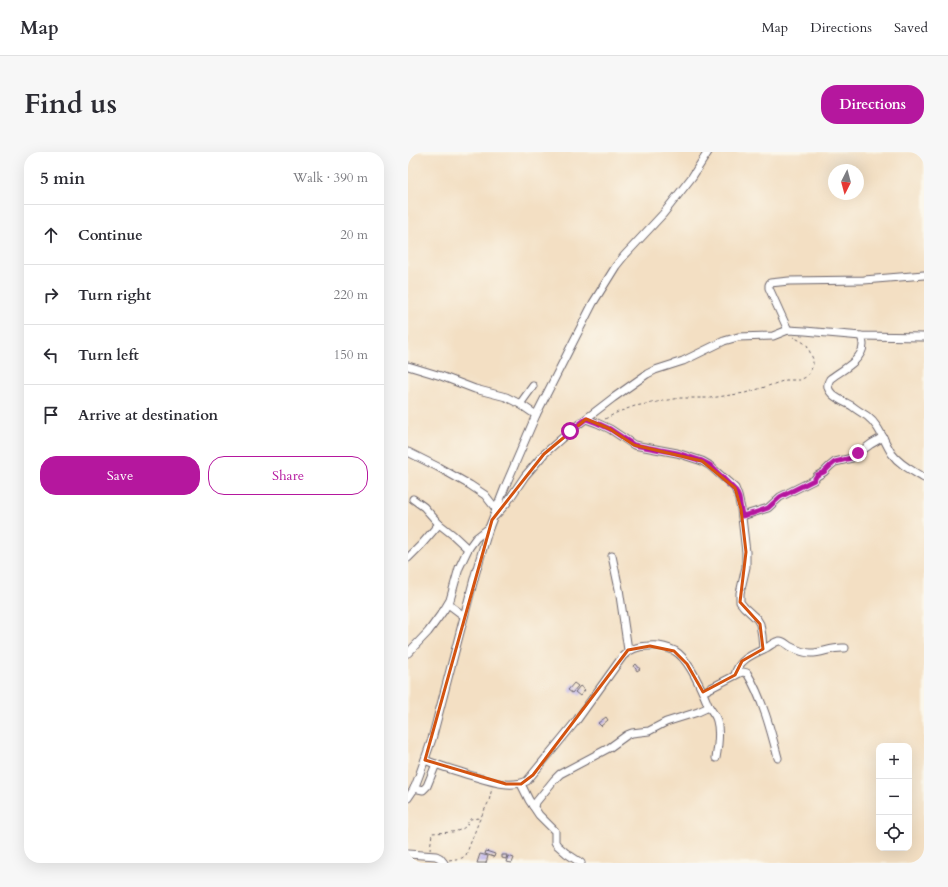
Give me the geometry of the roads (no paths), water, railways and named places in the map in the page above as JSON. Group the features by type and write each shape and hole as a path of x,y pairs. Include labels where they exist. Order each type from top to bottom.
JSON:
{"street":[{"path":"408,798 414,788 432,740 464,616 489,528 536,415 593,303 612,272 624,256 663,214 692,177 708,152"},
{"path":"788,330 769,288 768,285 770,283 790,281 864,280 924,275"},
{"path":"492,520 506,504 524,476 544,454 570,431 638,380 655,370 683,361 724,341 738,337 773,336 788,330 861,336 924,337"},
{"path":"861,336 863,346 859,355 849,365 830,379 828,382 829,388 835,397 870,418 897,460 924,478"},
{"path":"408,366 475,389 506,397 520,404 536,415"},
{"path":"520,404 533,386"},
{"path":"586,419 610,429 634,445 677,453 702,461 710,465 736,491 739,498 744,527 746,567 740,593 740,602 760,624 763,649"},
{"path":"742,516 768,508 780,497 814,480 817,475 824,472 835,462 851,458 883,437"},
{"path":"408,452 470,485 484,495 496,510"},
{"path":"414,499 424,507 439,524 468,549"},
{"path":"408,558 439,524"},
{"path":"408,653 428,632 448,604 459,568 468,549 476,538 489,528"},
{"path":"612,556 619,589 628,650"},
{"path":"448,604 464,616"},
{"path":"735,675 742,661 752,654 780,641 798,650 806,652 818,653 831,648 845,648"},
{"path":"425,760 452,770 493,782 521,784 527,781 585,710 610,673 628,650 641,646 661,647 674,651 687,664 718,723 716,758"},
{"path":"703,692 735,675 744,672 747,673 754,686 771,730 778,758"},
{"path":"533,806 560,774 609,748 627,735 649,731 666,722 709,707"},
{"path":"414,788 423,790 427,786 436,764"},
{"path":"521,784 539,815 555,831 557,845 581,863"},
{"path":"408,854 438,857 443,861"}]}
